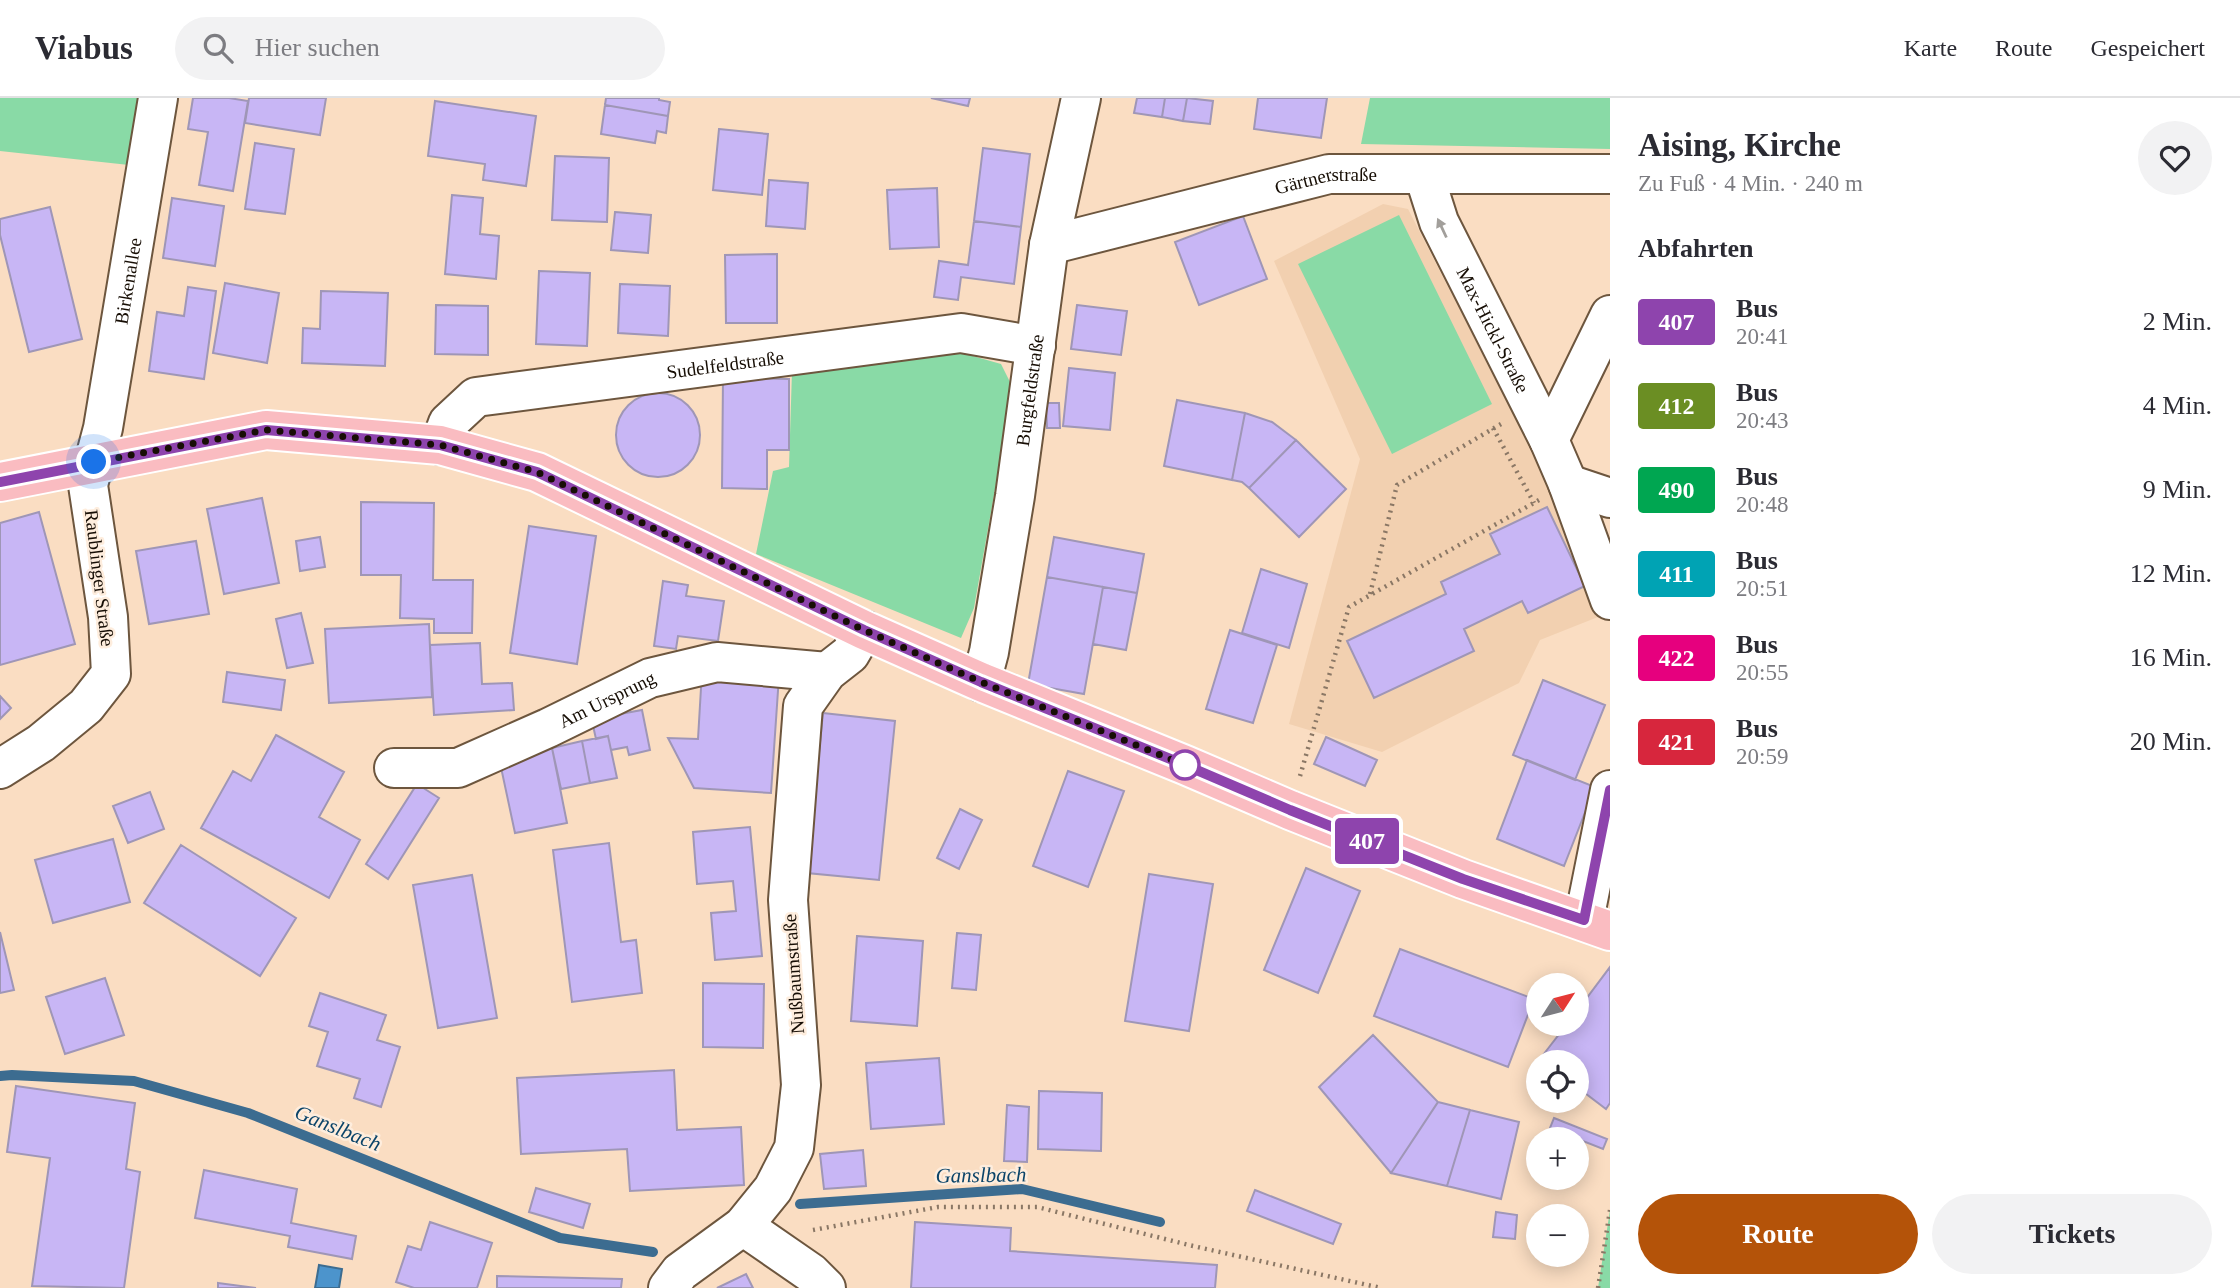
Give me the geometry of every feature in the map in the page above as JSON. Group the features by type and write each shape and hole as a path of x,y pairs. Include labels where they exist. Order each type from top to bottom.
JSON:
{"main road":[{"path":"0,482 266,430 440,445 537,472 864,630 981,682 1463,879 1597,926"}],"street":[{"name":"Birkenallee","path":"94,462 103,428 158,98"},
{"name":"Burgfeldstraße","path":"981,682 989,652 1013,509 1049,245 1081,98"},
{"name":"Gärtnerstraße","path":"1049,245 1329,174 1610,174"},
{"name":"Max-Hickl-Straße","path":"1424,175 1439,222 1549,440 1610,600"},
{"path":"1549,440 1610,315"},
{"name":"Sudelfeldstraße","path":"440,445 448,423 476,397 961,333 1036,346"},
{"name":"Raublinger Straße","path":"0,769 41,743 86,706 111,674 108,617 88,485 94,462"},
{"path":"1568,484 1610,498"},
{"name":"Nußbaumstraße","path":"668,1288 680,1272 743,1226 773,1189 794,1148 802,1085 788,900 803,706 827,672 850,654 864,630"},
{"name":"Am Ursprung","path":"394,768 458,768 650,678 717,662 827,672"},
{"path":"1597,926 1610,790"},
{"path":"743,1226 811,1273 826,1288"}],"path":[{"path":"1370,595 1397,485 1532,405"},
{"path":"1493,429 1534,503"},
{"path":"1290,810 1349,607 1568,484"},
{"path":"803,1232 938,1207 1037,1207 1193,1246 1381,1288"},
{"path":"1598,1288 1610,1210"}],"shaded area":[{"path":"1383,204 1408,209 1565,515 1603,615 1540,640 1519,683 1382,752 1289,724 1360,459 1274,261"}],"green space":[{"path":"0,98 141,98 129,165 0,151"},
{"path":"1370,98 1610,98 1610,149 1361,144"},
{"path":"1399,215 1492,404 1392,454 1298,264"},
{"path":"955,351 1001,364 1010,382 1009,410 974,608 961,638 756,554 773,471 789,467 792,371"},
{"path":"1610,1210 1610,1288 1598,1288"}],"water":[{"path":"319,1265 342,1269 339,1288 315,1288"}],"building":[{"path":"193,98 248,101 233,191 199,185 208,132 188,129"},
{"path":"249,98 326,98 320,135 245,123"},
{"path":"606,98 659,98 670,102 668,116 605,105"},
{"path":"931,98 970,98 968,106"},
{"path":"1137,98 1165,98 1162,117 1134,113"},
{"path":"1165,98 1187,98 1183,121 1162,117"},
{"path":"1187,98 1213,101 1210,124 1183,121"},
{"path":"1258,98 1327,98 1321,138 1254,129"},
{"path":"435,101 536,116 526,186 483,180 485,164 428,156"},
{"path":"605,105 668,116 666,133 657,131 655,143 601,134"},
{"path":"719,129 768,134 762,195 713,190"},
{"path":"255,143 294,149 285,214 245,209"},
{"path":"983,148 1030,154 1021,227 974,221"},
{"path":"555,156 609,158 607,222 552,220"},
{"path":"769,180 808,183 805,229 766,226"},
{"path":"937,188 939,247 890,249 887,190"},
{"path":"452,195 483,198 480,234 499,236 496,279 445,274"},
{"path":"172,198 224,206 215,266 163,258"},
{"path":"50,207 82,339 29,352 0,235 0,219"},
{"path":"615,212 651,215 648,253 611,250"},
{"path":"1243,216 1267,279 1199,305 1175,242"},
{"path":"974,221 1021,227 1014,284 961,277 958,300 934,297 939,261 968,265"},
{"path":"777,254 777,323 726,323 725,255"},
{"path":"539,271 590,273 587,346 536,344"},
{"path":"225,283 279,293 267,363 213,353"},
{"path":"620,284 670,286 668,336 618,333"},
{"path":"188,287 216,291 204,379 149,371 157,312 184,316"},
{"path":"321,291 388,293 385,366 302,363 303,328 320,329"},
{"path":"436,305 488,306 488,355 435,354"},
{"path":"1077,305 1127,311 1121,355 1071,349"},
{"path":"1069,368 1115,373 1110,430 1063,426"},
{"path":"723,378 789,379 789,450 767,450 767,489 722,488"},
{"path":"658,393 674,396 688,405 697,419 700,435 697,451 688,465 674,474 658,477 642,474 628,465 619,451 616,435 619,419 628,405 642,396"},
{"path":"1177,400 1245,413 1232,480 1164,466"},
{"path":"1046,403 1059,403 1060,428 1047,428"},
{"path":"1245,413 1272,422 1296,440 1249,488 1242,482 1232,480"},
{"path":"1296,440 1346,489 1299,537 1249,488"},
{"path":"262,498 279,583 224,594 207,509"},
{"path":"361,502 434,503 433,580 473,580 472,633 434,633 434,619 400,618 401,575 361,575"},
{"path":"1547,507 1585,586 1528,613 1522,601 1464,629 1474,651 1374,698 1347,641 1446,594 1441,582 1500,554 1490,534"},
{"path":"39,512 75,644 0,665 0,523"},
{"path":"529,526 596,536 577,664 510,653"},
{"path":"320,537 325,567 300,571 296,541"},
{"path":"1054,537 1144,554 1137,593 1047,577"},
{"path":"196,541 209,614 149,624 136,551"},
{"path":"1261,569 1307,584 1289,648 1242,633"},
{"path":"1047,577 1103,587 1084,694 1028,684"},
{"path":"663,581 688,585 686,596 724,601 718,641 678,636 676,649 654,646"},
{"path":"1103,587 1137,593 1126,650 1093,644"},
{"path":"301,613 313,663 287,668 276,619"},
{"path":"429,624 432,697 329,703 325,629"},
{"path":"1230,630 1277,645 1253,723 1206,709"},
{"path":"480,643 482,684 512,683 514,710 434,715 430,645"},
{"path":"702,671 779,676 771,793 694,788 668,738 698,739"},
{"path":"227,672 285,680 281,710 223,702"},
{"path":"1543,680 1605,705 1575,780 1513,755"},
{"path":"0,696 11,708 0,719"},
{"path":"619,706 620,714 642,710 650,750 629,755 627,747 611,750 608,736 596,739 590,712"},
{"path":"823,713 895,721 879,880 807,873"},
{"path":"276,735 344,772 319,817 360,840 329,898 201,828 233,771 251,781"},
{"path":"608,736 617,778 590,783 582,741"},
{"path":"1326,737 1377,760 1365,786 1314,764"},
{"path":"582,741 590,783 561,789 552,748"},
{"path":"552,748 567,823 515,833 499,758"},
{"path":"1527,760 1595,787 1564,866 1497,839"},
{"path":"1068,771 1124,791 1088,887 1033,866"},
{"path":"417,784 439,798 388,879 366,864"},
{"path":"150,792 164,829 128,843 113,806"},
{"path":"960,809 982,820 959,869 937,858"},
{"path":"750,827 762,956 715,960 711,913 736,911 733,881 697,884 693,832"},
{"path":"113,839 130,902 53,923 35,860"},
{"path":"609,843 621,942 636,940 642,993 572,1002 553,850"},
{"path":"181,845 296,918 260,976 144,903"},
{"path":"1306,868 1360,891 1318,993 1264,970"},
{"path":"1149,874 1213,884 1189,1031 1125,1021"},
{"path":"472,875 497,1018 438,1028 413,885"},
{"path":"0,932 14,990 0,993"},
{"path":"957,933 981,935 976,990 952,988"},
{"path":"857,936 923,941 917,1026 851,1021"},
{"path":"1400,949 1526,996 1526,1020 1508,1067 1374,1016"},
{"path":"1610,967 1610,1103 1606,1109 1589,1096 1589,1050 1547,1050 1558,1036 1589,1036 1589,995"},
{"path":"105,978 124,1035 65,1054 46,997"},
{"path":"703,983 764,984 763,1048 703,1047"},
{"path":"320,993 386,1015 377,1040 400,1047 381,1107 354,1098 360,1079 317,1066 328,1032 309,1026"},
{"path":"1373,1035 1438,1102 1391,1173 1319,1087"},
{"path":"939,1058 944,1124 871,1129 866,1063"},
{"path":"674,1070 677,1130 741,1127 744,1185 630,1191 627,1149 521,1154 517,1078"},
{"path":"16,1086 135,1103 126,1169 140,1172 124,1288 32,1286 50,1158 7,1152"},
{"path":"1039,1091 1102,1093 1101,1151 1038,1149"},
{"path":"1438,1102 1470,1110 1447,1186 1391,1173"},
{"path":"1007,1105 1029,1107 1027,1162 1004,1161"},
{"path":"1470,1110 1519,1122 1501,1199 1447,1186"},
{"path":"1554,1118 1577,1127 1550,1127"},
{"path":"1589,1132 1607,1139 1603,1149 1589,1143"},
{"path":"863,1150 866,1186 824,1189 820,1154"},
{"path":"204,1170 297,1189 291,1223 356,1236 352,1259 288,1247 290,1236 195,1218"},
{"path":"536,1188 590,1204 583,1228 529,1212"},
{"path":"1255,1190 1341,1224 1333,1244 1247,1211"},
{"path":"1496,1212 1517,1215 1515,1239 1493,1237"},
{"path":"430,1222 492,1243 477,1288 414,1288 396,1282 408,1246 421,1250"},
{"path":"915,1222 1011,1228 1010,1251 1217,1265 1215,1288 911,1288"},
{"path":"746,1274 753,1288 717,1288"},
{"path":"497,1276 622,1279 621,1288 497,1288"},
{"path":"218,1283 256,1288 218,1288"}],"waterway":[{"name":"Ganslbach","path":"0,1076 134,1081 248,1113 560,1238 653,1252"},
{"name":"Ganslbach","path":"800,1204 1022,1189 1160,1222"}],"bus line":[{"name":"407","path":"0,482 266,430 440,445 537,472 864,630 981,682 1463,879 1584,920 1610,790"}],"route":[{"path":"94,462 266,430 440,445 537,472 864,630 981,682 1185,765"}]}
